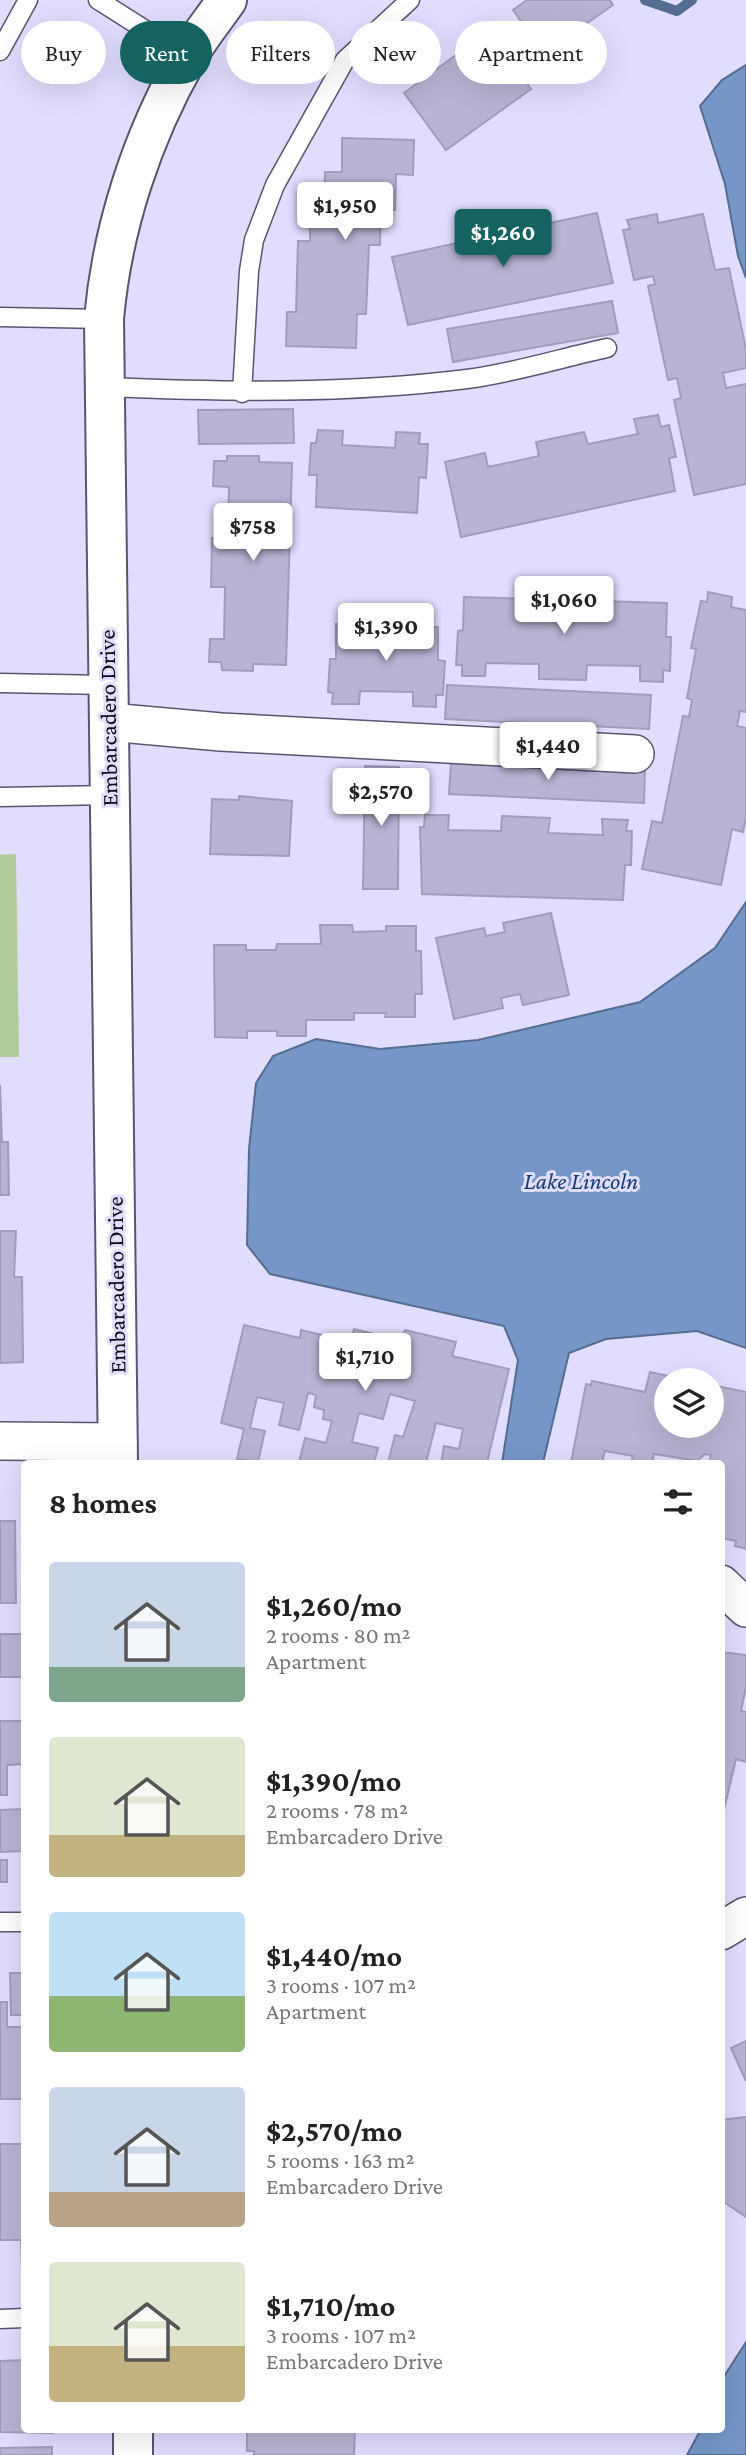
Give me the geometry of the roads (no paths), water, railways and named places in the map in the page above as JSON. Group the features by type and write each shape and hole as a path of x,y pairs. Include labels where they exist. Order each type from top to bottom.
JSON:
{"street":[{"name":"Embarcadero Drive","path":"212,22 227,0"},
{"name":"Embarcadero Drive","path":"118,1453 104,319 127,198 150,132 174,84"},
{"path":"108,703 233,733 635,754"},
{"path":"0,1441 118,1453"},
{"path":"725,1588 746,1608"},
{"path":"725,1929 746,1916"},
{"path":"133,2433 133,2455"}],"lane":[{"path":"0,51 28,0"},
{"path":"98,0 131,21"},
{"path":"242,393 249,271 254,240 275,185 305,126 345,60 410,0"},
{"path":"0,317 104,319"},
{"path":"105,387 242,393 356,388 469,379 607,348"},
{"path":"0,683 108,703"},
{"path":"0,797 110,795"},
{"path":"0,1922 21,1922"},
{"path":"0,2319 21,2318"}],"water":[{"path":"746,65 746,278 738,256 725,184 700,106 722,80"},
{"name":"Lake Lincoln","path":"746,902 746,1348 697,1331 606,1339 569,1353 544,1460 502,1460 518,1360 504,1326 270,1274 247,1245 249,1149 256,1083 273,1056 316,1039 380,1049 478,1040 640,1002 715,948"},
{"path":"746,2342 746,2455 687,2455 699,2433 725,2433 725,2375"}],"waterway":[{"path":"645,0 677,11 692,0"}]}
